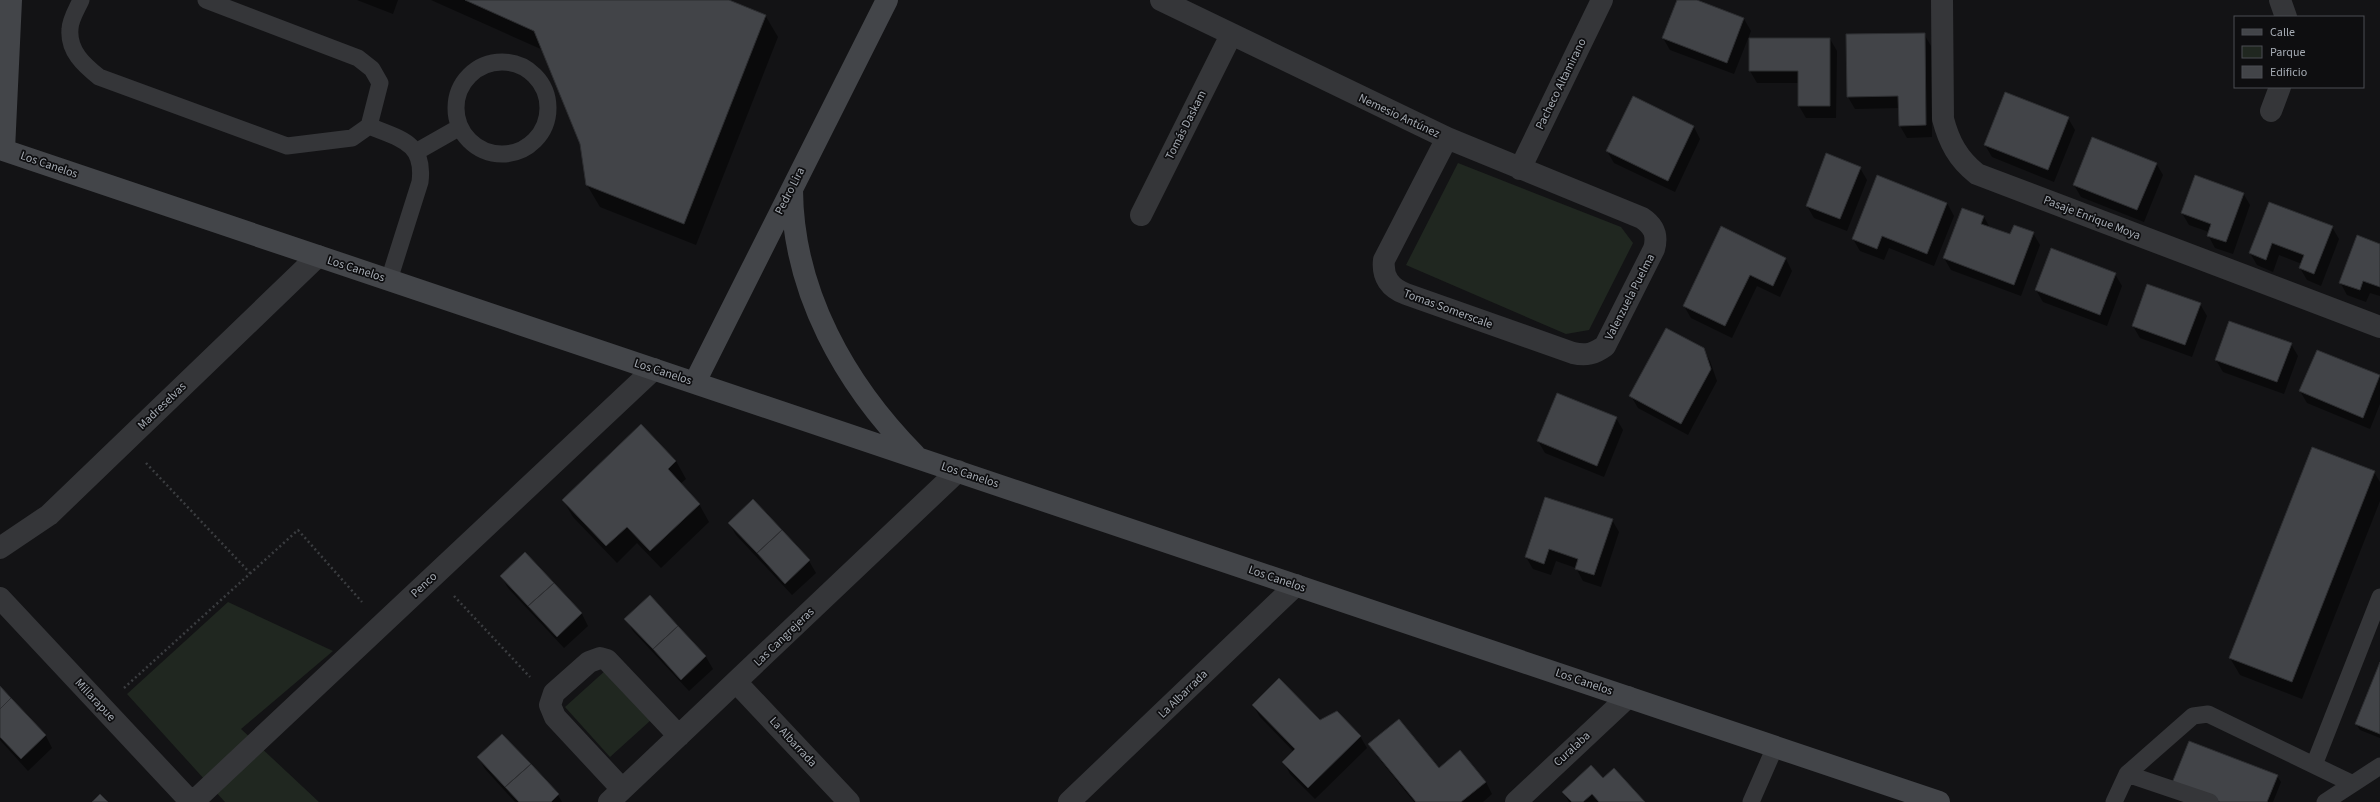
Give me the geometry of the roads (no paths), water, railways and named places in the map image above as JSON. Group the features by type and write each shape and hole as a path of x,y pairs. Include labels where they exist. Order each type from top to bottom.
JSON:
{"main road":[{"path":"0,13 10,0"},
{"path":"2,149 10,0"},
{"name":"Pedro Lira","path":"695,382 887,0"},
{"name":"Los Canelos","path":"2,149 1939,802"},
{"path":"792,187 792,216 799,252 821,320 839,359 862,395 888,428 918,458"}],"street":[{"name":"Nemesio Antúnez","path":"1162,0 1231,35 1446,138 1642,218"},
{"name":"Pacheco Altamirano","path":"1520,169 1602,0"},
{"name":"Pasaje Enrique Moya","path":"1942,0 1943,119 1947,136 1955,151 1965,164 1978,174 2380,327"},
{"path":"2280,0 2286,16"},
{"name":"Tomás Daskam","path":"1141,215 1231,35"},
{"path":"2271,111 2280,88"},
{"name":"Tomas Somerscale","path":"1446,138 1384,260 1383,268 1388,282 1396,290 1406,294 1573,353 1584,355 1595,353"},
{"name":"Valenzuela Puelma","path":"1595,353 1605,346 1654,249 1656,241 1655,232 1651,224 1642,218"},
{"name":"Madreselvas","path":"0,548 49,515 318,256"},
{"name":"Penco","path":"192,802 654,369"},
{"name":"Las Cangrejeras","path":"616,796 958,471"},
{"name":"La Albarrada","path":"1069,802 1296,585"},
{"name":"Millarapue","path":"0,598 192,802"},
{"path":"616,796 555,717 550,705 554,693 589,662 600,658 612,664 679,736"},
{"name":"La Albarrada","path":"736,682 849,802"},
{"name":"Curalaba","path":"1516,802 1628,697"}],"lane":[{"path":"81,0 70,28 72,45 81,63 99,78 287,146 352,138 369,126 380,83 372,69 358,58 206,0"},
{"path":"491,63 512,64 522,67 535,76 544,89 548,105 546,120 540,135 528,146 513,153 497,154 482,150 469,140 460,127 456,112 458,96 465,81 476,70 491,63"},
{"path":"369,126 405,141 416,152 422,167 420,182 388,280"},
{"path":"416,152 460,127"},
{"path":"2314,765 2380,597"},
{"path":"2114,802 2127,774 2193,716 2208,714 2353,784"},
{"path":"1751,802 1775,747"},
{"path":"2325,802 2380,766"},
{"path":"2127,774 2210,802"}]}
